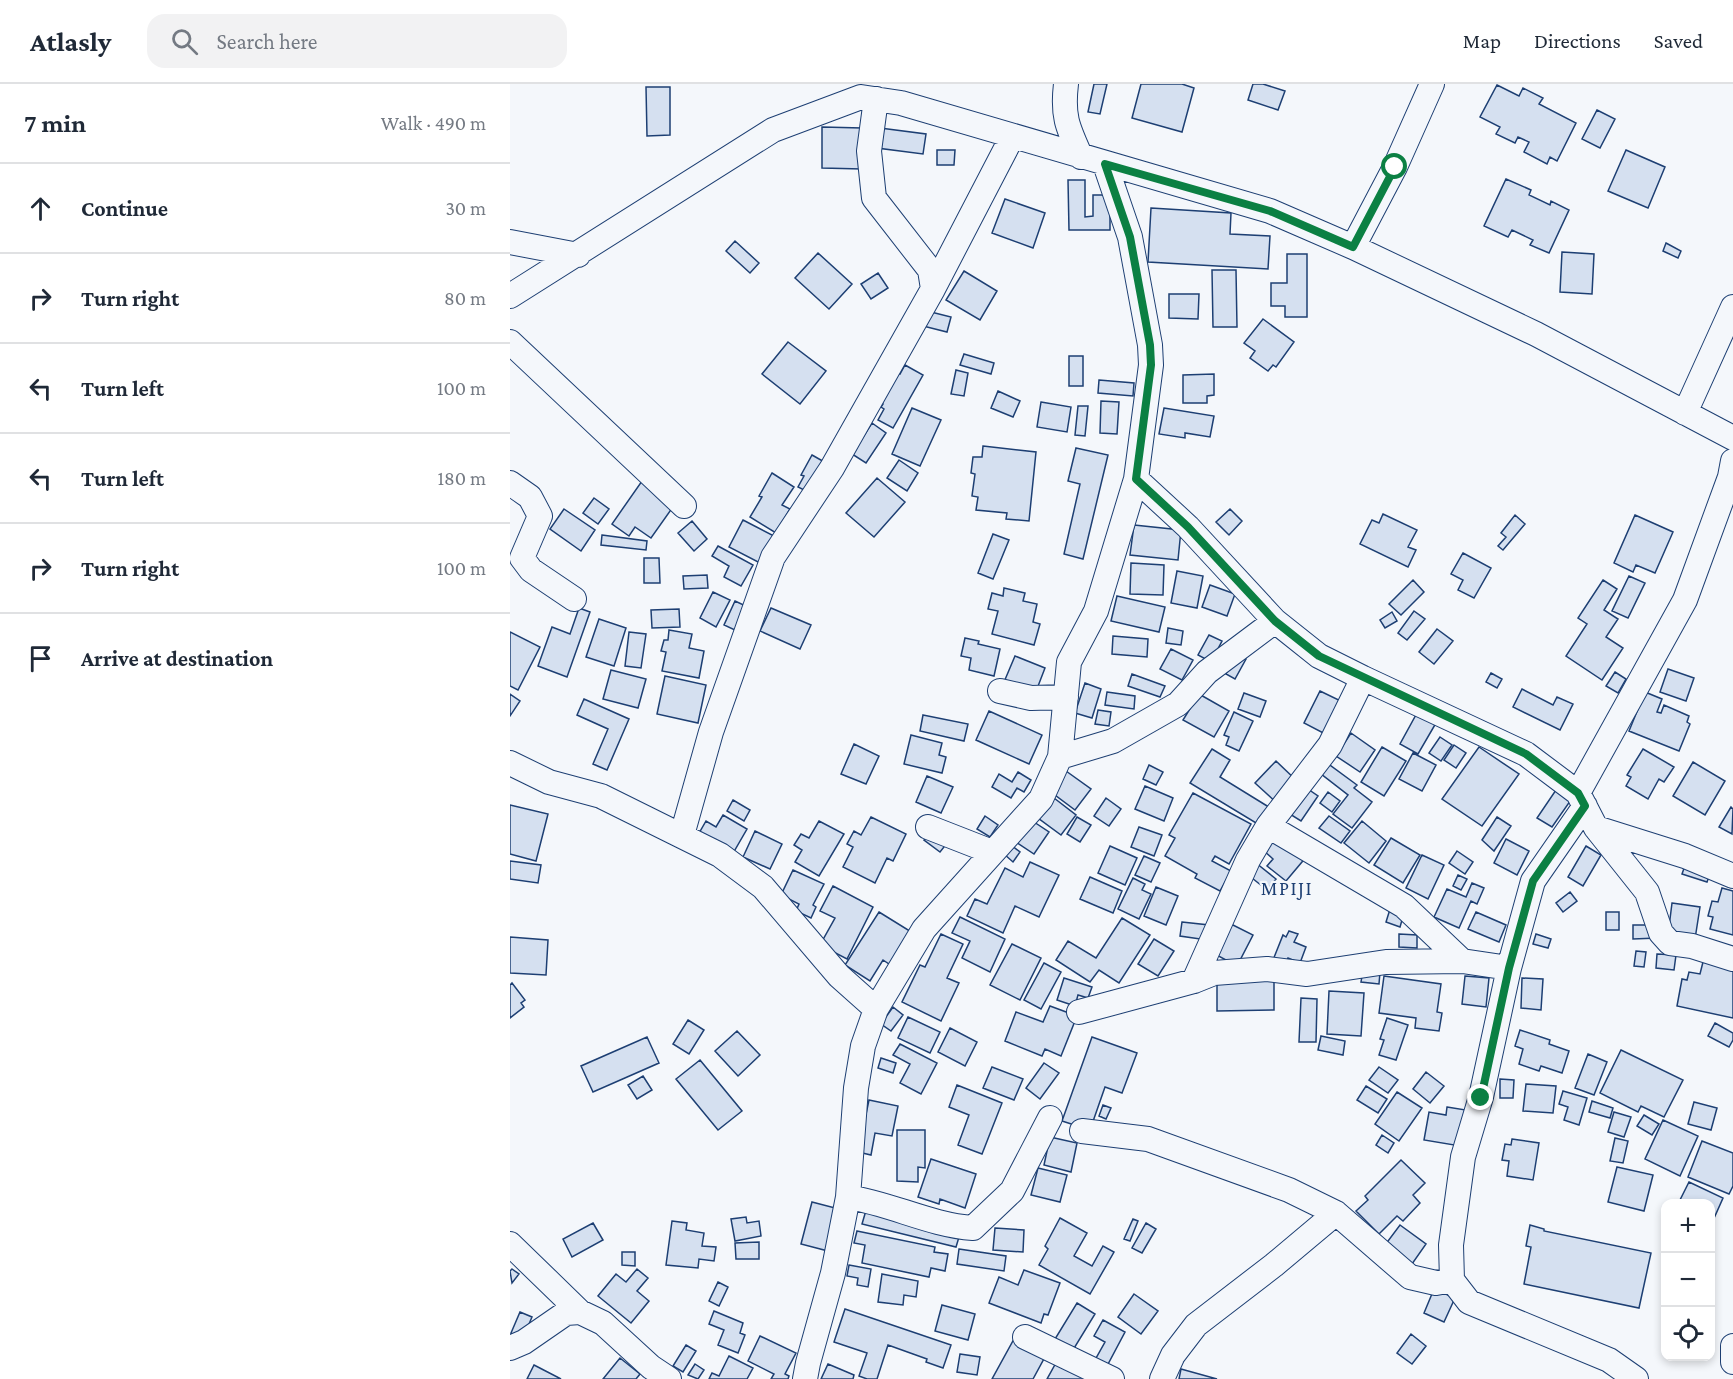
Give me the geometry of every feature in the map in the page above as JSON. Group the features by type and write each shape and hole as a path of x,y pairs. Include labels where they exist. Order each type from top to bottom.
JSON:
{"street":[{"path":"1066,84 1065,121 1081,157"},
{"path":"1353,247 1395,167 1432,84"},
{"path":"868,94 869,151 874,198 930,270 933,289"},
{"path":"510,296 773,130 868,94 1270,211 1353,247 1536,334 1733,438"},
{"path":"682,835 711,732 773,557 832,468 933,289 1012,137"},
{"path":"805,1379 833,1274 848,1197 856,1088 863,1046 876,1009 924,929 1041,799 1060,757 1069,662 1096,611 1136,479 1151,365 1150,345 1130,237 1105,164"},
{"path":"510,242 578,255"},
{"path":"1685,413 1733,307"},
{"path":"510,342 684,506"},
{"path":"1636,1379 1610,1360 1469,1302 1452,1280 1451,1245 1463,1157 1481,1098 1509,968 1533,881 1582,800 1684,600 1730,477 1733,461"},
{"path":"1136,479 1188,527 1275,621 1319,656 1526,754 1582,800 1596,828 1647,892 1661,933 1670,943 1692,946 1733,959"},
{"path":"510,483 530,496 540,516 516,560 574,598"},
{"path":"1060,757 1113,741 1178,704 1208,672 1275,621"},
{"path":"1194,981 1248,860 1268,826 1330,746 1363,678"},
{"path":"1000,691 1031,698 1066,697"},
{"path":"510,763 549,782 601,796 720,855 763,887 839,976 876,1009"},
{"path":"1268,826 1404,906 1462,961"},
{"path":"928,827 993,852"},
{"path":"1596,828 1685,856 1733,876"},
{"path":"1079,1012 1194,981 1214,973 1267,969 1306,974 1386,962 1462,961 1509,968"},
{"path":"848,1197 874,1201 951,1227 973,1228 1012,1191 1050,1118"},
{"path":"1082,1131 1148,1139 1289,1190 1336,1214 1410,1277 1436,1283 1452,1280"},
{"path":"1162,1379 1173,1355 1196,1325 1336,1214"},
{"path":"510,1244 580,1312 603,1323 651,1367 669,1379"},
{"path":"510,1348 524,1342 566,1313 580,1312"},
{"path":"1026,1337 1112,1379"},
{"path":"1733,1346 1733,1362"}],"building":[{"path":"1094,84 1107,84 1100,114 1088,112"},
{"path":"1141,84 1182,84 1194,88 1182,132 1132,118"},
{"path":"1253,84 1263,84 1285,91 1278,110 1248,100"},
{"path":"1497,85 1519,96 1523,88 1543,98 1539,104 1576,123 1557,161 1550,157 1547,164 1524,152 1529,142 1518,137 1515,143 1496,134 1500,127 1480,117"},
{"path":"646,87 670,87 670,135 647,136"},
{"path":"1597,110 1615,119 1600,148 1582,139"},
{"path":"822,127 862,128 862,169 822,168"},
{"path":"880,128 926,134 923,154 877,148"},
{"path":"937,150 955,150 954,165 937,165"},
{"path":"1626,150 1665,167 1648,208 1608,191"},
{"path":"1506,179 1531,190 1529,195 1550,205 1551,201 1569,210 1549,253 1530,245 1533,240 1512,230 1508,237 1484,226"},
{"path":"1068,180 1085,180 1085,217 1093,216 1093,195 1110,195 1110,230 1069,230"},
{"path":"1005,199 1045,213 1033,248 992,233"},
{"path":"1151,208 1231,213 1230,234 1270,236 1268,269 1148,262"},
{"path":"735,241 759,263 750,273 726,251"},
{"path":"1666,243 1681,251 1678,258 1663,251"},
{"path":"1562,252 1594,254 1592,294 1560,292"},
{"path":"818,253 852,284 829,309 795,278"},
{"path":"1287,254 1307,254 1307,317 1285,317 1285,306 1271,306 1271,283 1287,283"},
{"path":"1212,270 1236,270 1237,327 1213,327"},
{"path":"964,271 997,291 980,320 946,300"},
{"path":"878,273 888,288 871,299 861,284"},
{"path":"1169,294 1199,294 1198,319 1169,318"},
{"path":"927,311 951,317 947,332 923,326"},
{"path":"1263,319 1294,342 1276,367 1273,365 1268,371 1250,358 1255,351 1244,343"},
{"path":"788,342 826,371 800,404 762,374"},
{"path":"964,354 994,363 991,374 960,365"},
{"path":"1069,356 1083,356 1083,386 1069,386"},
{"path":"905,365 923,375 893,428 878,420 884,409 881,407 883,404 877,401 893,371 900,374"},
{"path":"956,370 968,373 964,396 951,394"},
{"path":"1214,374 1214,395 1207,396 1207,403 1183,403 1183,375"},
{"path":"1099,380 1134,383 1133,396 1098,393"},
{"path":"998,391 1020,401 1013,417 991,408"},
{"path":"1101,401 1119,402 1117,434 1100,433"},
{"path":"1041,402 1071,407 1067,432 1037,427"},
{"path":"1078,406 1088,406 1085,436 1075,435"},
{"path":"912,408 941,420 920,466 892,454"},
{"path":"1164,408 1214,416 1210,437 1185,433 1185,438 1159,434"},
{"path":"872,423 886,433 866,463 852,454"},
{"path":"983,446 1036,452 1029,521 1006,519 1007,513 976,510 978,497 972,496 975,474 971,473 973,457 982,457"},
{"path":"1076,448 1108,455 1083,559 1064,554 1080,484 1068,481"},
{"path":"812,455 828,464 808,492 798,487 804,476 801,475"},
{"path":"899,460 918,473 907,491 887,478"},
{"path":"772,473 794,487 782,505 790,509 776,533 750,517"},
{"path":"877,478 905,502 874,537 846,513"},
{"path":"642,481 675,504 651,538 635,527 629,536 612,524"},
{"path":"594,498 609,509 598,524 583,513"},
{"path":"564,509 595,530 581,551 550,529"},
{"path":"1230,509 1242,521 1229,535 1216,522"},
{"path":"1383,514 1417,530 1408,547 1416,550 1408,567 1360,544 1372,520 1379,523"},
{"path":"1515,515 1525,524 1503,550 1498,546 1506,537 1501,533"},
{"path":"1635,515 1673,532 1655,573 1636,565 1633,572 1614,563"},
{"path":"743,520 774,536 760,563 729,547"},
{"path":"692,521 707,539 694,551 678,533"},
{"path":"1134,525 1181,530 1178,560 1130,555"},
{"path":"993,534 1009,540 993,579 978,573"},
{"path":"602,535 647,541 646,550 601,545"},
{"path":"718,546 753,565 741,586 724,577 729,566 712,556"},
{"path":"1463,553 1491,568 1474,598 1458,590 1463,580 1451,574"},
{"path":"644,558 659,558 660,583 644,583"},
{"path":"1131,563 1164,565 1163,595 1130,594"},
{"path":"1177,571 1203,576 1197,608 1171,603"},
{"path":"707,575 708,588 684,589 683,576"},
{"path":"1629,576 1645,583 1628,618 1612,611"},
{"path":"1413,580 1424,592 1401,615 1389,604"},
{"path":"1603,580 1617,589 1604,610 1618,619 1606,637 1623,648 1602,680 1566,656 1587,624 1578,618"},
{"path":"1210,585 1235,594 1227,616 1202,607"},
{"path":"1004,588 1025,593 1023,601 1037,604 1033,622 1040,624 1034,645 992,634 998,611 988,609 992,593 1003,596"},
{"path":"713,592 730,600 716,627 700,618"},
{"path":"1117,596 1165,607 1159,632 1111,621"},
{"path":"735,601 748,607 737,631 724,625"},
{"path":"579,608 590,612 567,677 538,666 552,627 570,634"},
{"path":"771,608 811,625 800,649 760,631"},
{"path":"679,609 680,627 652,628 651,610"},
{"path":"1414,611 1425,619 1407,640 1398,633"},
{"path":"1392,612 1397,621 1385,628 1380,620"},
{"path":"599,619 626,628 614,666 586,657"},
{"path":"1168,628 1183,631 1181,645 1166,643"},
{"path":"1437,629 1453,641 1434,664 1419,652"},
{"path":"669,630 692,634 689,648 704,651 699,678 662,671 666,652 661,651 664,640 668,640"},
{"path":"510,632 540,647 518,690 510,686"},
{"path":"629,632 646,634 641,668 625,666"},
{"path":"1209,635 1222,641 1211,662 1198,655"},
{"path":"1113,636 1148,639 1147,657 1112,654"},
{"path":"965,638 979,641 978,644 1000,649 994,676 969,670 971,658 961,656"},
{"path":"1171,649 1193,660 1182,680 1160,669"},
{"path":"1237,654 1246,659 1235,679 1226,674"},
{"path":"1015,656 1045,668 1035,694 1004,682"},
{"path":"1668,669 1694,678 1686,701 1660,692"},
{"path":"611,670 646,679 638,708 603,699"},
{"path":"1615,672 1626,679 1618,693 1606,686"},
{"path":"1491,673 1502,679 1497,688 1486,682"},
{"path":"1132,674 1165,686 1160,697 1128,686"},
{"path":"665,676 706,685 698,723 657,714"},
{"path":"1085,683 1101,689 1092,718 1075,713"},
{"path":"1522,689 1553,705 1557,697 1573,704 1560,730 1513,707"},
{"path":"1320,691 1345,703 1329,736 1304,723"},
{"path":"1107,692 1135,696 1134,709 1105,705"},
{"path":"1645,692 1662,699 1657,712 1661,713 1664,705 1689,716 1687,722 1690,724 1679,751 1629,731"},
{"path":"1244,693 1266,701 1260,717 1238,709"},
{"path":"510,694 520,701 510,716"},
{"path":"1199,694 1229,711 1214,737 1183,720"},
{"path":"584,699 629,719 607,770 593,764 608,729 577,715"},
{"path":"1098,710 1111,712 1109,726 1095,724"},
{"path":"989,711 1042,735 1029,764 976,740"},
{"path":"1234,712 1253,721 1239,751 1226,745 1229,737 1224,735"},
{"path":"1417,713 1436,723 1418,754 1400,744"},
{"path":"923,715 968,724 964,741 920,731"},
{"path":"1351,733 1375,750 1360,772 1336,756"},
{"path":"911,735 942,743 939,755 946,757 942,773 904,764"},
{"path":"1440,737 1452,745 1441,761 1429,753"},
{"path":"854,744 879,756 866,784 841,774"},
{"path":"1454,745 1466,753 1456,768 1444,760"},
{"path":"1382,747 1406,761 1384,796 1361,782"},
{"path":"1479,747 1519,774 1482,826 1442,799"},
{"path":"1212,749 1230,760 1220,777 1272,809 1261,826 1190,783"},
{"path":"1643,749 1674,767 1664,782 1659,779 1648,799 1626,786 1631,777 1627,775"},
{"path":"1413,753 1436,765 1422,791 1399,779"},
{"path":"1323,760 1357,785 1354,788 1372,802 1352,828 1333,814 1348,795 1316,770"},
{"path":"1276,761 1298,782 1278,804 1255,783"},
{"path":"1693,762 1725,781 1705,815 1673,796"},
{"path":"1149,765 1163,772 1156,785 1143,779"},
{"path":"1066,771 1091,789 1075,810 1051,792"},
{"path":"1018,772 1031,780 1024,792 1017,788 1011,798 992,787 999,774 1012,782"},
{"path":"927,776 953,787 941,813 916,802"},
{"path":"1302,785 1318,796 1301,821 1285,811"},
{"path":"1145,786 1173,798 1164,821 1135,809"},
{"path":"1558,787 1573,797 1552,827 1537,818"},
{"path":"1328,792 1340,801 1332,812 1320,803"},
{"path":"1193,793 1251,824 1229,864 1215,856 1212,861 1231,871 1220,891 1195,878 1197,874 1165,856 1175,838 1169,835"},
{"path":"1054,798 1076,815 1061,835 1038,818"},
{"path":"1106,798 1121,809 1109,826 1094,816"},
{"path":"733,800 750,810 744,821 727,811"},
{"path":"510,805 548,814 536,861 510,854"},
{"path":"1731,807 1733,809 1732,834 1719,827"},
{"path":"723,815 747,829 732,855 698,835 706,821 716,827"},
{"path":"985,816 998,825 990,837 977,829"},
{"path":"1329,816 1350,831 1341,843 1319,828"},
{"path":"871,817 906,834 893,861 887,858 875,883 843,867 853,847 847,844 854,831 861,835"},
{"path":"1077,817 1091,825 1080,842 1067,834"},
{"path":"1497,817 1511,826 1494,851 1482,840"},
{"path":"1031,820 1049,832 1034,854 1016,842"},
{"path":"819,821 844,834 819,876 795,862 802,850 794,845 801,834 809,838"},
{"path":"1362,821 1386,841 1369,863 1344,843"},
{"path":"1139,827 1162,835 1154,856 1131,847"},
{"path":"932,830 948,842 940,852 924,840"},
{"path":"755,831 782,844 770,869 743,857"},
{"path":"1278,834 1307,856 1286,881 1267,866 1273,859 1264,851"},
{"path":"1391,838 1420,855 1403,883 1374,865"},
{"path":"1506,839 1529,851 1517,875 1494,863"},
{"path":"1011,845 1020,852 1013,862 1004,854"},
{"path":"1110,846 1137,858 1125,885 1098,873"},
{"path":"1586,846 1601,855 1583,886 1568,877"},
{"path":"1457,851 1473,862 1465,874 1449,863"},
{"path":"1422,855 1444,865 1428,899 1406,888"},
{"path":"1144,856 1160,863 1151,882 1135,875"},
{"path":"1687,860 1712,868 1707,882 1682,874"},
{"path":"510,861 541,865 538,883 510,879"},
{"path":"1030,862 1059,875 1039,917 1015,906 1003,933 967,916 975,899 987,904 1005,868 1023,877"},
{"path":"1256,863 1276,879 1267,890 1247,874"},
{"path":"793,870 824,884 813,905 816,907 811,918 796,911 799,904 781,895"},
{"path":"1458,875 1467,879 1461,890 1453,886"},
{"path":"1090,877 1122,891 1113,913 1080,899"},
{"path":"1133,878 1145,884 1142,890 1151,894 1139,919 1118,909"},
{"path":"1472,883 1484,888 1477,904 1471,901 1459,928 1434,917 1447,889 1466,897"},
{"path":"833,886 873,907 847,959 820,945 835,918 820,911"},
{"path":"1156,887 1178,896 1166,925 1144,916"},
{"path":"1722,888 1733,891 1733,935 1710,929 1713,917 1708,916 1712,901 1718,902"},
{"path":"1570,892 1577,901 1563,912 1556,903"},
{"path":"1672,903 1700,907 1695,939 1668,935"},
{"path":"1391,906 1405,910 1400,927 1386,922"},
{"path":"879,912 913,933 892,966 883,960 870,981 845,965"},
{"path":"1476,912 1506,925 1499,942 1468,929"},
{"path":"1606,912 1619,912 1619,930 1606,930"},
{"path":"960,917 1005,939 990,972 962,958 970,941 952,933"},
{"path":"1122,918 1150,935 1119,983 1099,970 1090,982 1056,960 1068,941 1096,958"},
{"path":"1182,922 1209,925 1207,940 1180,936"},
{"path":"1227,922 1253,935 1237,966 1211,952"},
{"path":"1633,925 1656,925 1657,938 1633,939"},
{"path":"1289,931 1298,934 1294,942 1306,947 1300,963 1288,958 1285,965 1273,960 1283,935 1286,937"},
{"path":"941,934 963,944 947,978 959,983 941,1021 902,1002 920,965 925,967"},
{"path":"1399,934 1417,935 1417,948 1399,947"},
{"path":"1536,934 1551,939 1548,948 1533,944"},
{"path":"510,937 548,940 546,975 510,973"},
{"path":"1154,939 1174,951 1158,976 1138,964"},
{"path":"1012,944 1041,958 1020,1000 990,985"},
{"path":"1636,951 1646,952 1644,967 1634,966"},
{"path":"1657,954 1676,955 1674,970 1656,968"},
{"path":"1703,962 1733,968 1733,1018 1677,1006 1682,979 1687,980 1689,972 1700,974"},
{"path":"1044,963 1061,972 1041,1009 1024,1000"},
{"path":"1363,970 1380,972 1379,984 1361,982"},
{"path":"1274,976 1274,1010 1217,1011 1217,977"},
{"path":"1384,976 1441,984 1437,1012 1442,1013 1439,1031 1415,1028 1416,1018 1379,1013"},
{"path":"1465,976 1489,978 1486,1007 1462,1004"},
{"path":"1064,978 1092,987 1088,998 1078,995 1075,1006 1057,1000"},
{"path":"1522,978 1543,979 1541,1010 1521,1008"},
{"path":"512,983 525,1000 521,1003 524,1007 510,1018 510,985"},
{"path":"1329,991 1364,993 1361,1036 1327,1034"},
{"path":"1301,998 1317,999 1316,1042 1299,1042"},
{"path":"1050,1006 1077,1016 1061,1056 1045,1049 1042,1056 1005,1041 1016,1012 1043,1022"},
{"path":"893,1007 903,1015 891,1031 881,1024"},
{"path":"908,1017 940,1032 930,1053 898,1038"},
{"path":"1387,1018 1408,1025 1396,1060 1379,1055 1384,1040 1380,1039"},
{"path":"688,1020 704,1030 689,1054 673,1044"},
{"path":"1715,1023 1733,1033 1733,1040 1729,1047 1708,1036"},
{"path":"950,1028 977,1042 965,1066 938,1052"},
{"path":"1520,1030 1550,1040 1549,1044 1569,1051 1562,1073 1541,1066 1539,1071 1519,1064 1523,1049 1515,1046"},
{"path":"737,1031 760,1055 738,1076 715,1051"},
{"path":"1321,1036 1345,1041 1343,1055 1318,1050"},
{"path":"647,1037 659,1063 593,1092 581,1066"},
{"path":"1092,1037 1137,1053 1122,1093 1105,1087 1090,1130 1062,1121"},
{"path":"900,1044 937,1063 921,1094 900,1083 910,1064 893,1055"},
{"path":"1621,1050 1683,1080 1664,1117 1641,1106 1638,1112 1600,1093"},
{"path":"1588,1054 1607,1062 1594,1095 1575,1088"},
{"path":"881,1058 896,1063 893,1073 878,1068"},
{"path":"700,1060 742,1111 718,1130 676,1079"},
{"path":"1044,1063 1059,1073 1040,1099 1026,1088"},
{"path":"992,1067 1023,1079 1014,1100 983,1088"},
{"path":"1379,1067 1398,1080 1388,1093 1369,1080"},
{"path":"1426,1072 1444,1086 1430,1103 1413,1089"},
{"path":"643,1076 652,1090 637,1099 628,1085"},
{"path":"1500,1079 1514,1080 1513,1098 1500,1098"},
{"path":"1526,1084 1556,1086 1553,1113 1523,1111"},
{"path":"957,1085 1002,1103 982,1154 958,1145 969,1115 949,1107"},
{"path":"1366,1086 1387,1099 1378,1113 1357,1100"},
{"path":"1563,1091 1587,1098 1579,1125 1564,1120 1568,1107 1559,1104"},
{"path":"1397,1092 1422,1108 1399,1141 1375,1124"},
{"path":"869,1100 898,1106 892,1136 875,1133 871,1155 858,1152"},
{"path":"1592,1101 1613,1108 1610,1118 1589,1112"},
{"path":"1694,1102 1717,1108 1711,1130 1688,1124"},
{"path":"1103,1105 1111,1108 1106,1119 1099,1116"},
{"path":"1447,1107 1466,1110 1460,1146 1424,1140 1429,1112 1446,1115"},
{"path":"1614,1112 1631,1117 1624,1137 1608,1132"},
{"path":"1644,1115 1659,1124 1652,1135 1637,1126"},
{"path":"1663,1120 1698,1136 1680,1176 1645,1159"},
{"path":"897,1130 925,1130 925,1168 918,1167 918,1182 897,1181"},
{"path":"1382,1135 1394,1143 1388,1153 1376,1145"},
{"path":"1050,1137 1077,1143 1071,1172 1044,1165"},
{"path":"1615,1138 1628,1141 1623,1163 1610,1161"},
{"path":"1512,1139 1539,1143 1533,1180 1507,1176 1509,1161 1502,1160 1505,1144 1511,1145"},
{"path":"1702,1141 1733,1153 1733,1186 1729,1194 1688,1177"},
{"path":"931,1159 976,1174 965,1208 940,1199 939,1204 918,1197"},
{"path":"1401,1160 1425,1183 1413,1195 1420,1203 1403,1221 1397,1216 1379,1234 1356,1211 1368,1200 1365,1196"},
{"path":"1617,1167 1653,1175 1644,1211 1608,1202"},
{"path":"1038,1168 1067,1175 1060,1202 1031,1195"},
{"path":"1689,1182 1723,1198 1715,1216 1715,1199 1680,1199"},
{"path":"812,1202 839,1209 828,1251 801,1244"},
{"path":"867,1207 959,1237 956,1247 862,1224"},
{"path":"746,1217 747,1223 759,1221 761,1236 735,1241 731,1219"},
{"path":"1060,1218 1087,1233 1074,1256 1092,1266 1103,1246 1114,1252 1090,1294 1039,1265 1048,1249 1045,1246"},
{"path":"1133,1219 1138,1221 1130,1241 1124,1239"},
{"path":"672,1221 687,1223 686,1230 704,1233 702,1246 716,1247 714,1261 699,1259 698,1268 666,1265"},
{"path":"593,1223 603,1240 572,1257 563,1239"},
{"path":"1146,1223 1156,1229 1142,1253 1132,1248"},
{"path":"1400,1225 1426,1244 1412,1264 1385,1245"},
{"path":"1530,1225 1544,1229 1544,1231 1651,1253 1639,1308 1524,1284 1531,1247 1526,1246"},
{"path":"995,1228 1024,1230 1023,1252 993,1250"},
{"path":"857,1231 935,1247 934,1252 948,1254 945,1271 931,1268 929,1277 862,1263 865,1245 854,1243"},
{"path":"759,1242 759,1259 736,1259 735,1243"},
{"path":"959,1249 1006,1256 1004,1271 957,1264"},
{"path":"622,1252 635,1252 635,1266 622,1265"},
{"path":"849,1265 871,1269 868,1287 857,1285 858,1278 847,1276"},
{"path":"512,1269 519,1274 512,1283 510,1271"},
{"path":"637,1269 648,1278 637,1291 649,1301 631,1323 598,1296 616,1274 626,1282"},
{"path":"1024,1270 1060,1283 1048,1315 1044,1314 1041,1323 989,1303 999,1277 1018,1285"},
{"path":"882,1274 918,1281 916,1297 904,1295 903,1305 878,1302"},
{"path":"718,1282 728,1287 719,1306 709,1301"},
{"path":"1434,1289 1455,1298 1444,1322 1424,1313"},
{"path":"1134,1294 1158,1311 1141,1334 1118,1317"},
{"path":"1077,1303 1095,1314 1073,1350 1055,1339"},
{"path":"942,1305 975,1314 968,1340 935,1331"},
{"path":"845,1309 951,1345 943,1368 926,1362 927,1359 888,1345 877,1379 859,1376 867,1353 834,1342"},
{"path":"714,1311 743,1323 740,1333 745,1335 738,1353 718,1345 724,1330 709,1324"},
{"path":"520,1312 532,1317 523,1338 511,1333"},
{"path":"1103,1320 1125,1332 1107,1366 1095,1360 1105,1342 1094,1336"},
{"path":"1411,1334 1426,1346 1412,1364 1397,1353"},
{"path":"760,1336 796,1353 785,1374 789,1376 788,1379 771,1379 774,1374 748,1361"},
{"path":"1014,1339 1046,1355 1033,1379 992,1379"},
{"path":"686,1345 696,1351 683,1372 673,1366"},
{"path":"960,1354 980,1357 977,1375 957,1372"},
{"path":"729,1356 753,1368 747,1379 709,1379 712,1373 719,1376"},
{"path":"620,1358 640,1374 636,1379 603,1379"},
{"path":"1057,1361 1085,1379 1047,1379"},
{"path":"695,1364 704,1370 698,1379 688,1375"},
{"path":"828,1364 854,1375 853,1379 821,1379"},
{"path":"534,1365 561,1379 527,1379"},
{"path":"1181,1369 1217,1379 1179,1379"}],"district":[{"name":"MPIJI","path":"1287,888"}],"route":[{"path":"1395,167 1353,247 1270,211 1105,164 1130,237 1150,345 1151,365 1136,479 1188,527 1275,621 1319,656 1526,754 1578,793 1585,806 1533,881 1509,968 1481,1098"}]}
